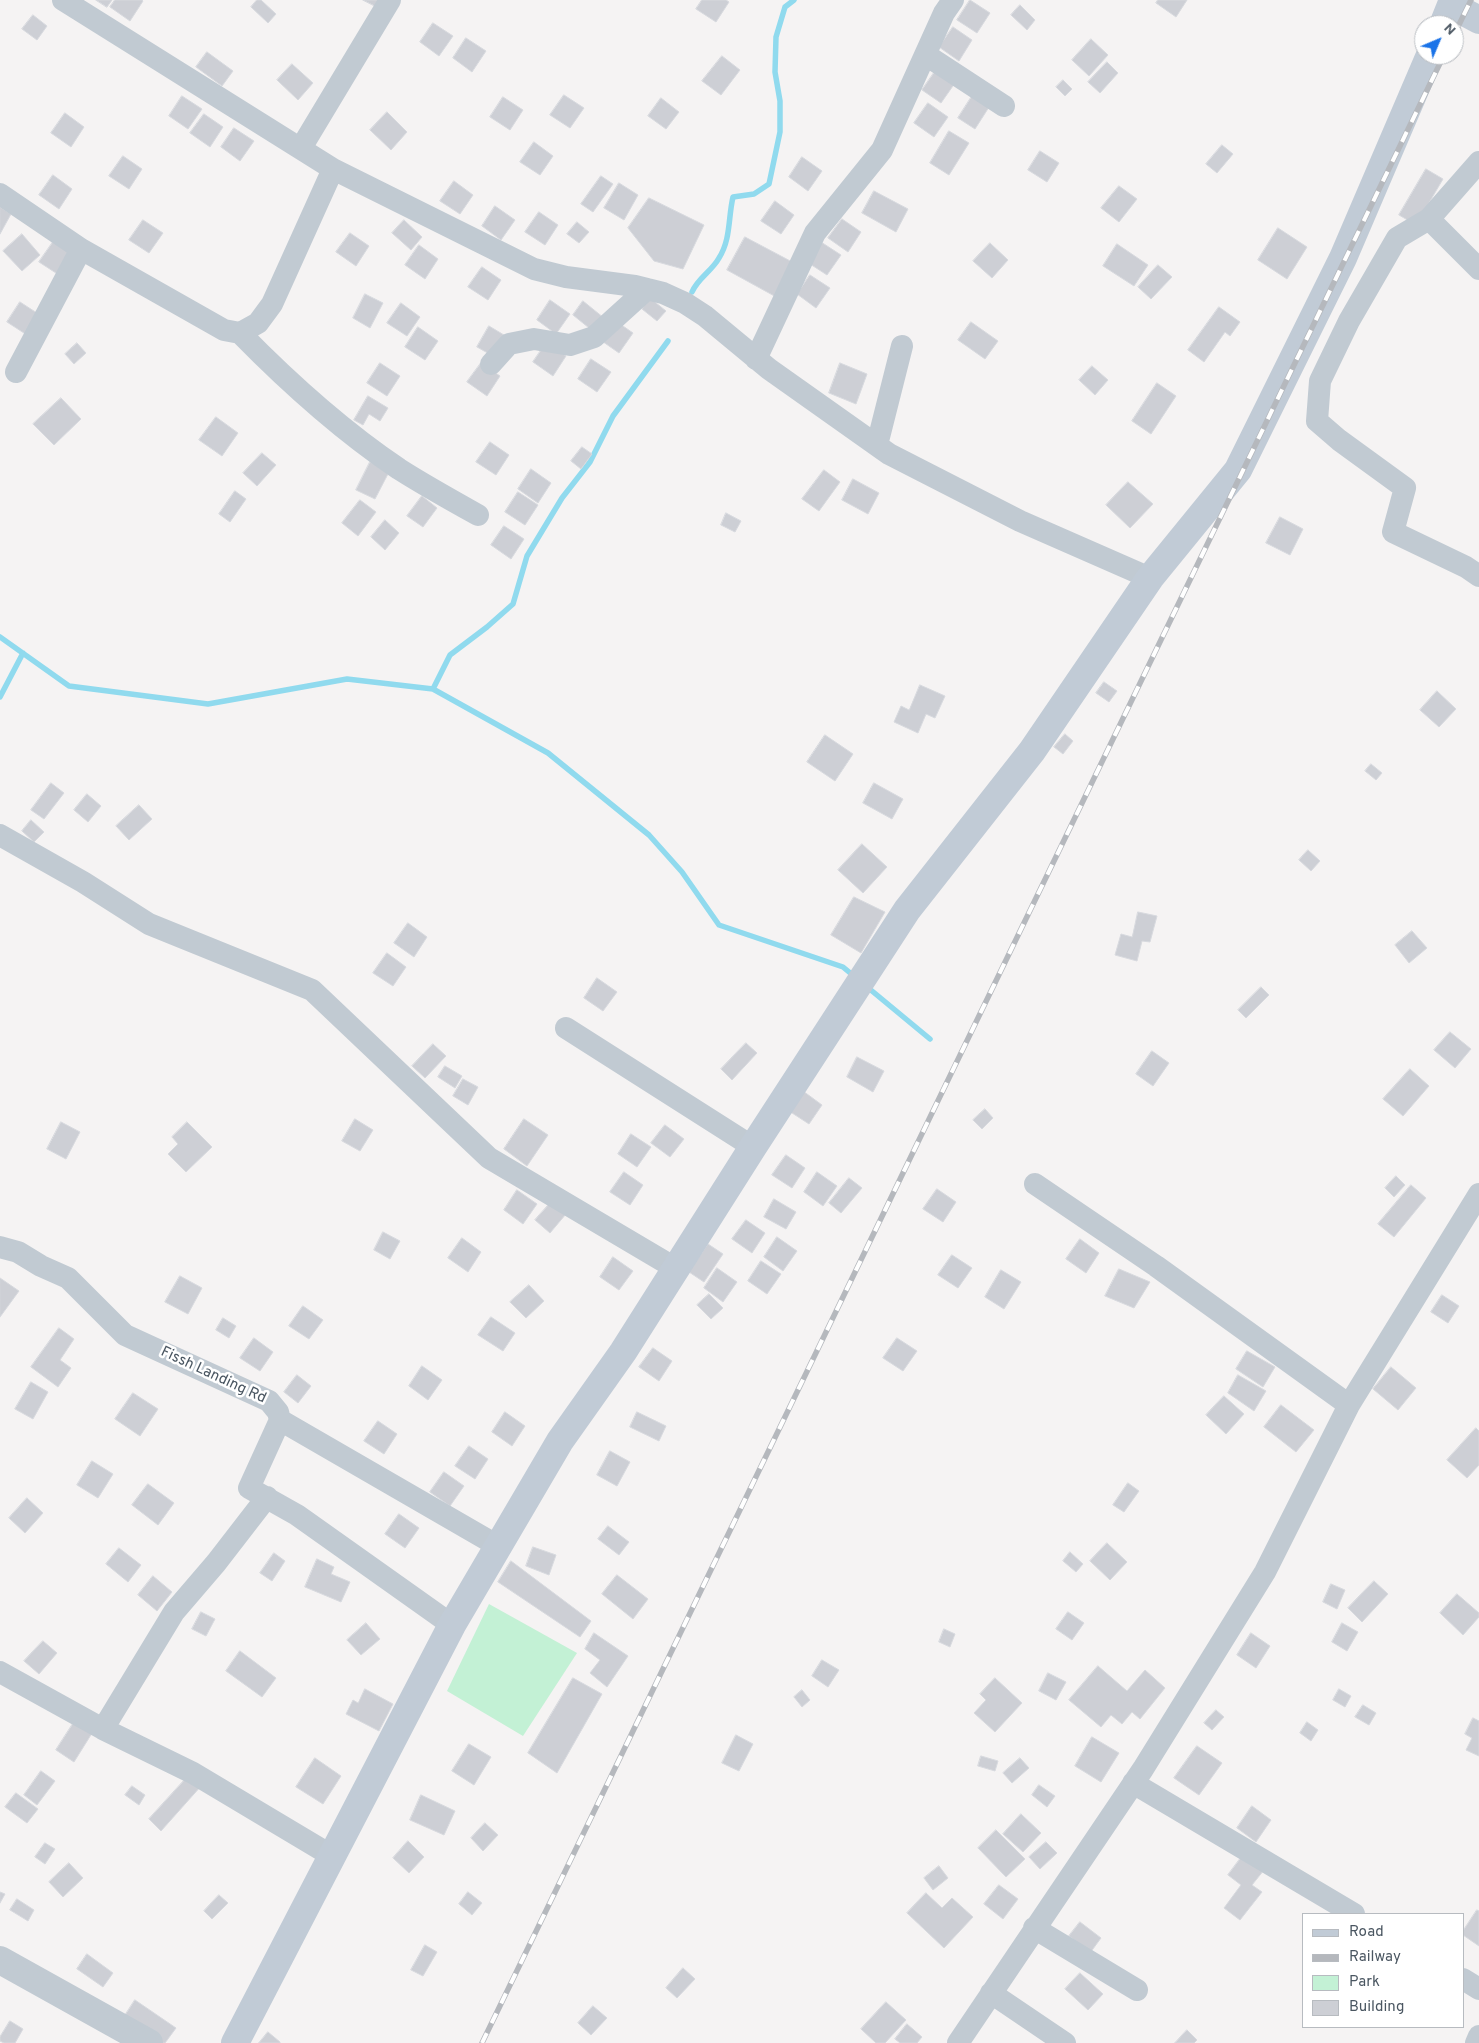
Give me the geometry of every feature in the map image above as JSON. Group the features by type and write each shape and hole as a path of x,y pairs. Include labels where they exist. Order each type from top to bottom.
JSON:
{"main road":[{"path":"1445,10 1479,20"},
{"path":"236,2043 452,1625 560,1441 623,1352 675,1268 907,910 1032,751 1150,578 1238,470 1343,258 1426,65"}],"street":[{"path":"63,0 333,169 534,269 566,277 601,280 646,289 685,303 756,358 889,454 1020,521 1150,578"},
{"path":"301,148 390,0"},
{"path":"756,358 815,233 882,150 944,13 953,0"},
{"path":"926,55 1004,106"},
{"path":"1479,162 1429,219 1397,238 1348,322 1320,381 1317,421 1339,440 1404,488 1393,532 1466,567 1479,576"},
{"path":"240,333 258,323 272,304 333,169"},
{"path":"0,194 81,249 224,330 240,333 296,388 398,468 478,515"},
{"path":"1429,219 1479,269"},
{"path":"16,372 81,249"},
{"path":"491,364 509,344 534,339 570,345 594,337 646,289"},
{"path":"877,445 902,346"},
{"path":"0,836 83,882 149,924 312,990 489,1158 675,1268"},
{"path":"566,1028 753,1147"},
{"path":"1035,1184 1156,1266 1349,1405"},
{"path":"958,2043 1034,1928 1134,1783 1265,1572 1349,1405 1478,1197"},
{"name":"Fissh Landing Rd","path":"0,1247 18,1252 41,1266 68,1278 125,1335 269,1401 278,1412 280,1420 249,1488 297,1515 452,1625"},
{"path":"280,1420 498,1546"},
{"path":"102,1729 174,1612 267,1497"},
{"path":"0,1672 102,1729 193,1773 332,1856"},
{"path":"1134,1783 1352,1913"},
{"path":"1034,1928 1137,1990"},
{"path":"0,1960 149,2043"},
{"path":"1464,1980 1479,1989"},
{"path":"991,1993 1065,2043"},
{"path":"1476,2043 1479,2036"}],"green space":[{"path":"489,1604 577,1653 523,1736 447,1691"}],"building":[{"path":"96,0 112,0 107,7"},
{"path":"115,0 143,1 130,21 110,7"},
{"path":"257,0 261,0 276,14 268,23 251,7"},
{"path":"363,0 387,0 383,10"},
{"path":"702,0 726,0 729,2 716,22 696,9"},
{"path":"970,0 990,13 977,33 957,20"},
{"path":"1158,0 1187,0 1176,17 1156,3"},
{"path":"1020,5 1035,20 1027,30 1011,15"},
{"path":"33,15 47,26 37,40 22,29"},
{"path":"433,23 453,36 439,56 420,42"},
{"path":"953,27 972,40 959,61 939,47"},
{"path":"466,38 486,51 472,72 453,58"},
{"path":"1091,39 1108,55 1089,76 1072,60"},
{"path":"207,52 233,71 222,86 196,67"},
{"path":"722,56 740,70 721,95 702,81"},
{"path":"1107,62 1118,73 1100,93 1088,82"},
{"path":"292,64 313,83 298,100 277,80"},
{"path":"936,70 955,83 941,103 922,90"},
{"path":"1063,80 1072,89 1065,96 1056,87"},
{"path":"974,93 991,104 975,129 958,118"},
{"path":"564,95 584,108 570,128 550,115"},
{"path":"182,96 202,109 188,129 169,116"},
{"path":"503,97 523,110 510,130 490,117"},
{"path":"661,98 679,112 666,129 648,116"},
{"path":"928,103 948,117 934,137 914,123"},
{"path":"387,112 407,132 391,150 370,130"},
{"path":"65,113 84,127 71,147 51,133"},
{"path":"204,114 223,127 210,147 190,133"},
{"path":"234,128 254,141 240,161 221,147"},
{"path":"949,131 969,143 949,175 930,163"},
{"path":"534,142 553,156 540,175 520,162"},
{"path":"1222,145 1233,154 1217,173 1206,164"},
{"path":"1040,151 1059,163 1047,182 1028,170"},
{"path":"123,156 142,169 129,189 109,176"},
{"path":"802,157 822,171 808,191 789,177"},
{"path":"1426,169 1443,179 1416,225 1399,215"},
{"path":"53,175 72,189 59,209 39,195"},
{"path":"601,176 613,184 593,212 581,204"},
{"path":"454,181 473,195 460,214 440,201"},
{"path":"619,183 638,195 624,220 604,208"},
{"path":"1119,186 1137,199 1119,222 1101,208"},
{"path":"874,191 908,209 896,232 862,213"},
{"path":"649,198 704,225 683,269 654,261 628,228"},
{"path":"775,201 794,215 781,234 761,221"},
{"path":"495,206 515,220 501,240 482,226"},
{"path":"0,207 11,214 0,234"},
{"path":"539,212 558,225 545,245 525,232"},
{"path":"842,219 861,232 848,252 828,238"},
{"path":"143,220 163,233 149,253 129,240"},
{"path":"404,220 422,237 411,250 392,233"},
{"path":"577,222 589,232 579,243 567,234"},
{"path":"1278,228 1307,247 1287,279 1258,260"},
{"path":"350,233 369,246 356,266 336,252"},
{"path":"22,234 40,255 22,271 3,251"},
{"path":"745,237 796,264 778,298 727,270"},
{"path":"53,242 72,255 59,275 39,262"},
{"path":"821,242 841,255 827,275 807,262"},
{"path":"990,243 1008,260 992,278 973,261"},
{"path":"1117,244 1148,265 1134,286 1103,266"},
{"path":"419,245 438,259 425,279 405,265"},
{"path":"1158,265 1172,277 1151,299 1138,287"},
{"path":"482,267 501,280 488,300 468,287"},
{"path":"810,275 830,288 816,308 797,294"},
{"path":"365,294 383,303 370,328 353,318"},
{"path":"650,298 666,311 657,321 642,309"},
{"path":"550,300 570,314 556,334 537,320"},
{"path":"583,301 604,318 594,332 573,315"},
{"path":"20,302 40,315 27,335 7,322"},
{"path":"401,303 420,317 407,336 387,323"},
{"path":"1219,307 1240,322 1230,336 1225,332 1204,362 1188,350"},
{"path":"613,319 633,333 619,353 599,339"},
{"path":"971,322 998,341 985,359 958,340"},
{"path":"489,326 504,335 493,356 477,347"},
{"path":"418,327 438,341 425,360 405,347"},
{"path":"77,343 86,353 74,364 65,354"},
{"path":"546,343 566,356 553,376 533,362"},
{"path":"591,359 611,372 597,392 578,379"},
{"path":"380,363 400,376 387,396 367,383"},
{"path":"481,363 500,376 487,396 467,382"},
{"path":"840,363 867,374 856,404 829,393"},
{"path":"1092,366 1108,380 1095,395 1079,380"},
{"path":"1157,383 1176,396 1151,434 1132,421"},
{"path":"368,396 388,408 380,421 369,414 363,425 354,420"},
{"path":"61,398 81,419 54,445 33,424"},
{"path":"216,417 238,433 222,456 199,440"},
{"path":"490,442 509,455 496,475 476,462"},
{"path":"582,447 592,454 581,469 571,461"},
{"path":"262,453 276,465 257,486 243,473"},
{"path":"370,462 389,472 375,499 356,490"},
{"path":"531,469 551,483 538,503 518,489"},
{"path":"824,470 840,482 819,511 802,499"},
{"path":"853,479 879,493 868,514 842,500"},
{"path":"1128,482 1153,504 1130,528 1106,505"},
{"path":"235,491 246,499 230,522 219,514"},
{"path":"518,492 538,505 525,525 505,512"},
{"path":"422,496 437,508 423,527 407,516"},
{"path":"360,500 376,512 358,536 342,523"},
{"path":"726,513 741,521 735,532 721,525"},
{"path":"1280,517 1303,529 1290,555 1266,543"},
{"path":"385,520 399,533 385,550 371,537"},
{"path":"504,526 524,539 511,559 491,545"},
{"path":"1104,682 1117,691 1109,702 1096,693"},
{"path":"920,685 945,696 935,718 926,714 918,733 894,722 901,706 909,710"},
{"path":"1437,691 1456,709 1439,727 1420,710"},
{"path":"1065,734 1073,741 1063,754 1054,747"},
{"path":"825,735 853,754 835,781 807,762"},
{"path":"1371,764 1382,773 1376,780 1365,771"},
{"path":"51,783 64,793 44,819 31,810"},
{"path":"874,783 903,799 892,819 863,803"},
{"path":"87,794 101,806 88,822 74,810"},
{"path":"139,805 152,819 129,840 116,826"},
{"path":"31,820 44,832 34,842 22,831"},
{"path":"862,844 887,867 863,893 838,870"},
{"path":"1308,850 1320,861 1311,871 1299,860"},
{"path":"854,897 885,912 861,953 831,935"},
{"path":"1138,912 1157,916 1150,942 1142,941 1137,961 1115,955 1121,934 1132,937"},
{"path":"408,923 427,937 414,957 394,943"},
{"path":"1412,931 1427,948 1409,963 1395,945"},
{"path":"387,953 406,967 393,986 373,973"},
{"path":"597,978 617,992 603,1011 584,998"},
{"path":"1261,987 1269,995 1246,1018 1238,1010"},
{"path":"1450,1032 1471,1049 1455,1068 1434,1050"},
{"path":"746,1043 757,1053 732,1080 721,1069"},
{"path":"433,1044 446,1056 425,1078 412,1066"},
{"path":"1152,1051 1169,1063 1153,1086 1136,1074"},
{"path":"857,1057 884,1071 873,1092 847,1077"},
{"path":"445,1066 462,1076 455,1088 438,1077"},
{"path":"1410,1069 1429,1086 1403,1116 1383,1099"},
{"path":"463,1079 478,1087 468,1105 453,1096"},
{"path":"803,1091 822,1105 809,1124 789,1111"},
{"path":"985,1109 993,1118 982,1129 973,1120"},
{"path":"355,1119 373,1130 360,1151 342,1141"},
{"path":"524,1119 548,1135 527,1166 504,1149"},
{"path":"61,1122 80,1132 66,1159 47,1149"},
{"path":"187,1122 212,1147 186,1172 168,1154 178,1144 172,1137"},
{"path":"665,1125 684,1139 670,1157 651,1143"},
{"path":"631,1134 651,1147 637,1167 618,1154"},
{"path":"786,1155 805,1168 792,1188 772,1175"},
{"path":"624,1172 643,1185 630,1205 610,1192"},
{"path":"817,1172 837,1186 823,1206 804,1192"},
{"path":"1396,1176 1405,1185 1394,1197 1385,1188"},
{"path":"849,1178 862,1188 841,1213 829,1203"},
{"path":"1411,1185 1426,1198 1394,1237 1378,1224"},
{"path":"937,1189 956,1202 943,1222 923,1209"},
{"path":"517,1190 537,1204 523,1224 504,1210"},
{"path":"774,1199 796,1212 786,1229 764,1217"},
{"path":"552,1201 566,1214 550,1233 535,1220"},
{"path":"746,1220 765,1233 752,1253 732,1239"},
{"path":"383,1232 400,1241 390,1259 374,1250"},
{"path":"777,1237 797,1251 783,1271 764,1257"},
{"path":"462,1238 481,1252 468,1272 448,1258"},
{"path":"1080,1239 1099,1253 1086,1273 1066,1259"},
{"path":"708,1244 723,1254 704,1282 689,1272"},
{"path":"952,1255 972,1268 958,1288 938,1275"},
{"path":"613,1257 633,1271 619,1290 600,1277"},
{"path":"761,1261 781,1274 767,1294 748,1281"},
{"path":"717,1268 737,1282 723,1302 704,1288"},
{"path":"1119,1269 1150,1282 1134,1308 1105,1296"},
{"path":"1001,1270 1021,1282 1004,1309 985,1297"},
{"path":"180,1276 202,1288 188,1314 165,1302"},
{"path":"0,1278 19,1291 0,1317"},
{"path":"529,1285 544,1301 526,1318 510,1302"},
{"path":"709,1294 723,1308 711,1319 697,1305"},
{"path":"1442,1295 1459,1306 1448,1323 1431,1312"},
{"path":"303,1306 323,1320 309,1339 289,1326"},
{"path":"491,1317 515,1333 503,1351 478,1335"},
{"path":"223,1318 236,1326 229,1338 216,1330"},
{"path":"59,1328 74,1339 60,1360 71,1368 58,1387 31,1367"},
{"path":"254,1338 273,1352 260,1371 240,1358"},
{"path":"897,1338 917,1351 903,1371 883,1358"},
{"path":"653,1348 672,1361 659,1381 639,1367"},
{"path":"1247,1351 1275,1367 1263,1387 1236,1369"},
{"path":"422,1366 442,1380 428,1400 409,1386"},
{"path":"1391,1367 1416,1388 1398,1410 1373,1389"},
{"path":"297,1375 311,1386 298,1403 284,1392"},
{"path":"1238,1375 1266,1391 1254,1411 1228,1393"},
{"path":"31,1382 48,1392 33,1419 15,1409"},
{"path":"133,1393 158,1409 140,1436 115,1419"},
{"path":"1224,1396 1244,1414 1226,1434 1206,1415"},
{"path":"1281,1405 1314,1430 1296,1452 1264,1427"},
{"path":"505,1412 525,1426 512,1446 492,1432"},
{"path":"637,1412 666,1426 659,1441 630,1427"},
{"path":"378,1421 397,1434 384,1454 364,1441"},
{"path":"1476,1428 1479,1431 1479,1465 1467,1478 1447,1460"},
{"path":"469,1446 488,1459 475,1479 455,1466"},
{"path":"610,1451 630,1462 617,1486 597,1475"},
{"path":"92,1461 113,1474 98,1498 77,1485"},
{"path":"444,1472 464,1486 450,1506 430,1492"},
{"path":"1128,1483 1139,1491 1124,1512 1113,1505"},
{"path":"148,1484 174,1503 158,1525 132,1505"},
{"path":"27,1498 43,1513 25,1533 9,1518"},
{"path":"399,1514 419,1528 405,1548 385,1534"},
{"path":"608,1526 629,1542 619,1555 598,1539"},
{"path":"1107,1543 1127,1562 1110,1580 1090,1561"},
{"path":"533,1547 556,1555 549,1575 526,1566"},
{"path":"119,1548 141,1565 128,1582 106,1564"},
{"path":"1070,1552 1083,1564 1076,1572 1063,1561"},
{"path":"274,1553 285,1561 272,1581 260,1573"},
{"path":"317,1559 334,1567 331,1574 350,1582 341,1602 305,1587"},
{"path":"511,1561 591,1621 580,1637 498,1582"},
{"path":"617,1575 648,1599 633,1619 602,1594"},
{"path":"153,1576 172,1592 157,1611 138,1595"},
{"path":"1374,1581 1388,1594 1362,1622 1348,1608"},
{"path":"1331,1584 1345,1590 1337,1609 1323,1602"},
{"path":"1457,1594 1479,1613 1479,1617 1463,1635 1440,1613"},
{"path":"201,1612 215,1619 206,1636 192,1629"},
{"path":"1068,1612 1084,1623 1072,1640 1056,1629"},
{"path":"366,1623 380,1639 361,1655 347,1640"},
{"path":"1342,1623 1358,1632 1347,1651 1332,1642"},
{"path":"944,1629 955,1634 950,1647 939,1642"},
{"path":"594,1633 628,1656 607,1687 590,1673 600,1660 585,1649"},
{"path":"1251,1633 1270,1646 1256,1668 1237,1655"},
{"path":"43,1641 57,1653 39,1674 24,1661"},
{"path":"240,1651 276,1678 262,1697 226,1671"},
{"path":"822,1660 839,1670 828,1687 812,1676"},
{"path":"1098,1666 1127,1691 1145,1670 1165,1688 1140,1719 1132,1712 1122,1724 1111,1715 1101,1727 1069,1700"},
{"path":"1048,1673 1066,1682 1056,1700 1039,1691"},
{"path":"573,1678 602,1694 557,1773 528,1753"},
{"path":"995,1678 1022,1703 995,1732 974,1713 986,1700 980,1694"},
{"path":"365,1689 393,1704 379,1731 346,1714 353,1700 358,1703"},
{"path":"1339,1689 1351,1696 1345,1707 1333,1700"},
{"path":"802,1690 810,1700 802,1707 794,1697"},
{"path":"1363,1705 1376,1713 1369,1725 1355,1717"},
{"path":"1216,1710 1224,1717 1212,1730 1204,1723"},
{"path":"1473,1718 1479,1721 1479,1756 1466,1750 1472,1738 1465,1734"},
{"path":"76,1719 94,1730 74,1762 56,1750"},
{"path":"1307,1722 1318,1730 1311,1741 1300,1733"},
{"path":"736,1735 753,1744 739,1771 722,1763"},
{"path":"1092,1737 1119,1753 1101,1782 1075,1766"},
{"path":"469,1744 491,1757 474,1785 452,1771"},
{"path":"1197,1746 1222,1763 1199,1795 1174,1778"},
{"path":"981,1756 998,1761 995,1771 978,1766"},
{"path":"315,1758 341,1776 323,1804 296,1787"},
{"path":"1020,1758 1029,1768 1012,1783 1003,1773"},
{"path":"41,1771 55,1781 37,1805 24,1795"},
{"path":"190,1774 202,1785 161,1831 149,1819"},
{"path":"1039,1785 1055,1796 1047,1807 1032,1795"},
{"path":"132,1786 145,1795 139,1805 125,1795"},
{"path":"16,1793 38,1809 27,1823 5,1807"},
{"path":"421,1795 455,1811 444,1835 410,1820"},
{"path":"1252,1806 1271,1820 1256,1842 1237,1828"},
{"path":"1021,1814 1041,1833 1023,1852 1003,1834"},
{"path":"485,1823 498,1835 483,1851 471,1838"},
{"path":"996,1830 1025,1859 1006,1877 978,1848"},
{"path":"408,1841 424,1857 409,1873 393,1858"},
{"path":"1046,1842 1057,1853 1040,1869 1029,1857"},
{"path":"45,1843 55,1849 45,1864 35,1857"},
{"path":"1243,1855 1264,1870 1252,1885 1262,1892 1240,1920 1224,1908 1241,1885 1228,1875"},
{"path":"69,1863 83,1878 63,1897 49,1882"},
{"path":"939,1866 948,1878 933,1890 924,1878"},
{"path":"999,1885 1018,1899 1003,1919 984,1904"},
{"path":"0,1892 5,1894 0,1903"},
{"path":"468,1892 482,1903 472,1915 459,1904"},
{"path":"926,1893 942,1908 952,1898 973,1917 944,1948 907,1913"},
{"path":"219,1895 228,1903 212,1919 204,1911"},
{"path":"17,1899 34,1910 28,1921 10,1910"},
{"path":"1477,1910 1479,1911 1479,1946 1464,1936 1464,1930"},
{"path":"1080,1922 1101,1938 1090,1953 1069,1936"},
{"path":"425,1945 437,1952 423,1976 411,1970"},
{"path":"87,1954 113,1973 103,1987 77,1969"},
{"path":"683,1968 695,1979 677,1998 666,1988"},
{"path":"1080,1973 1103,1994 1088,2010 1065,1989"},
{"path":"135,2000 176,2028 165,2043 162,2043 124,2017"},
{"path":"886,2002 906,2020 885,2043 876,2043 861,2029"},
{"path":"593,2006 607,2018 591,2035 578,2023"},
{"path":"10,2021 23,2029 15,2043 4,2043 0,2041 0,2037"},
{"path":"907,2024 922,2037 917,2043 900,2043 895,2039"},
{"path":"1187,2030 1197,2040 1194,2043 1175,2043"},
{"path":"268,2032 280,2042 280,2043 259,2043"}],"waterway":[{"path":"692,292 716,263 723,251 733,197 754,194 769,184 780,132 780,101 775,72 776,37 785,7 794,0"},
{"path":"433,689 450,655 487,627 513,604 527,556 562,498 590,462 613,416 668,341"},
{"path":"0,637 69,686 208,704 347,679 433,689 548,753 649,835 682,872 719,925 843,967 855,977"},
{"path":"0,697 23,653"},
{"path":"866,986 930,1039"}],"railway":[{"path":"1464,15 1471,0"},
{"path":"482,2043 1439,65"}]}
